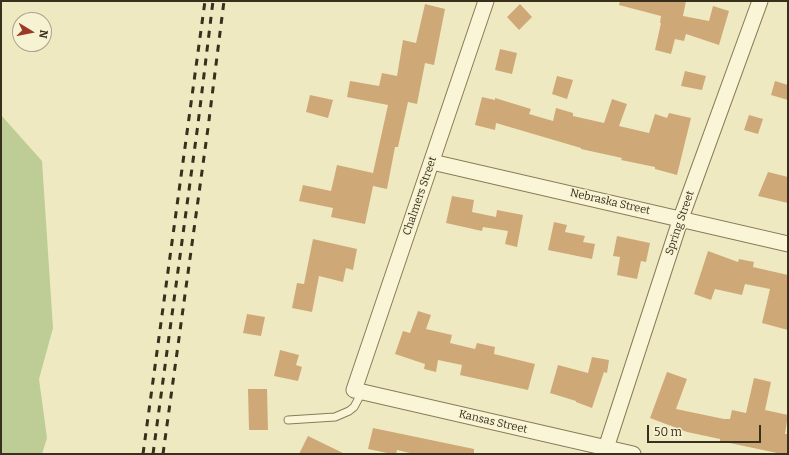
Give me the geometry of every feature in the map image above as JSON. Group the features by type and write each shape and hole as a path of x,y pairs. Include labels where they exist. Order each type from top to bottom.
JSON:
{"street":[{"name":"Chalmers Street","path":"358,391 486,1"},
{"name":"Spring Street","path":"606,448 681,218 760,1"},
{"name":"Nebraska Street","path":"432,162 681,218 788,244"},
{"name":"Kansas Street","path":"358,391 632,454"}],"lane":[{"path":"288,420 335,417 349,411 354,407 358,391"}],"green space":[{"path":"1,115 42,161 53,328 39,379 47,438 42,454 1,454"}],"building":[{"path":"620,1 686,1 683,16 709,21 713,6 729,11 719,45 686,34 684,41 675,39 671,54 655,50 661,23 661,16 619,5"},
{"path":"425,4 445,9 434,65 425,63 417,104 408,102 398,147 395,147 387,189 373,186 365,224 331,217 333,208 299,201 303,185 331,191 337,165 373,173 388,105 347,97 350,81 379,86 382,73 397,76 403,40 416,43"},
{"path":"520,4 532,17 519,30 507,17"},
{"path":"500,49 517,53 512,74 495,70"},
{"path":"685,71 706,76 702,90 681,86"},
{"path":"557,76 573,80 567,99 552,94"},
{"path":"775,81 788,85 788,100 771,95"},
{"path":"310,95 333,100 328,118 306,112"},
{"path":"482,97 495,100 495,98 531,109 529,114 553,121 556,108 573,113 573,116 604,123 612,99 627,104 619,126 649,133 655,114 667,118 669,113 691,118 677,175 655,169 655,167 621,160 622,158 581,149 496,123 495,130 475,125"},
{"path":"749,115 763,119 758,134 744,130"},
{"path":"768,172 788,177 788,203 758,196"},
{"path":"452,196 474,200 472,212 496,217 497,210 523,215 517,247 505,244 508,231 483,227 482,231 446,223"},
{"path":"554,222 567,225 565,232 585,236 583,242 595,244 592,259 548,250"},
{"path":"617,236 650,243 646,262 641,261 637,279 617,275 620,257 613,256"},
{"path":"313,239 357,249 353,270 346,268 343,282 319,276 312,312 292,308 297,283 304,284"},
{"path":"708,251 738,262 739,259 754,262 753,267 788,275 788,330 762,323 770,289 745,284 742,295 715,289 711,300 694,294"},
{"path":"418,311 431,315 426,329 452,335 450,343 475,349 477,343 495,347 494,354 535,364 528,390 460,375 462,365 438,360 436,372 424,369 425,364 395,354 403,331 410,333"},
{"path":"247,314 265,317 261,336 243,333"},
{"path":"280,350 299,355 296,365 302,367 298,381 274,376"},
{"path":"592,357 609,360 607,373 604,372 592,408 576,401 550,393 558,365 588,373"},
{"path":"667,372 687,379 676,409 724,419 730,419 732,410 746,413 754,378 771,382 765,410 788,415 785,434 788,434 788,454 720,441 720,439 687,432 650,418"},
{"path":"248,389 267,389 268,430 249,430"},
{"path":"373,428 474,449 474,454 414,454 397,450 396,454 392,454 368,449"},
{"path":"308,436 345,454 299,454"}],"railway":[{"path":"143,454 205,1"},
{"path":"153,454 198,124 213,1"},
{"path":"163,454 224,1"}]}
